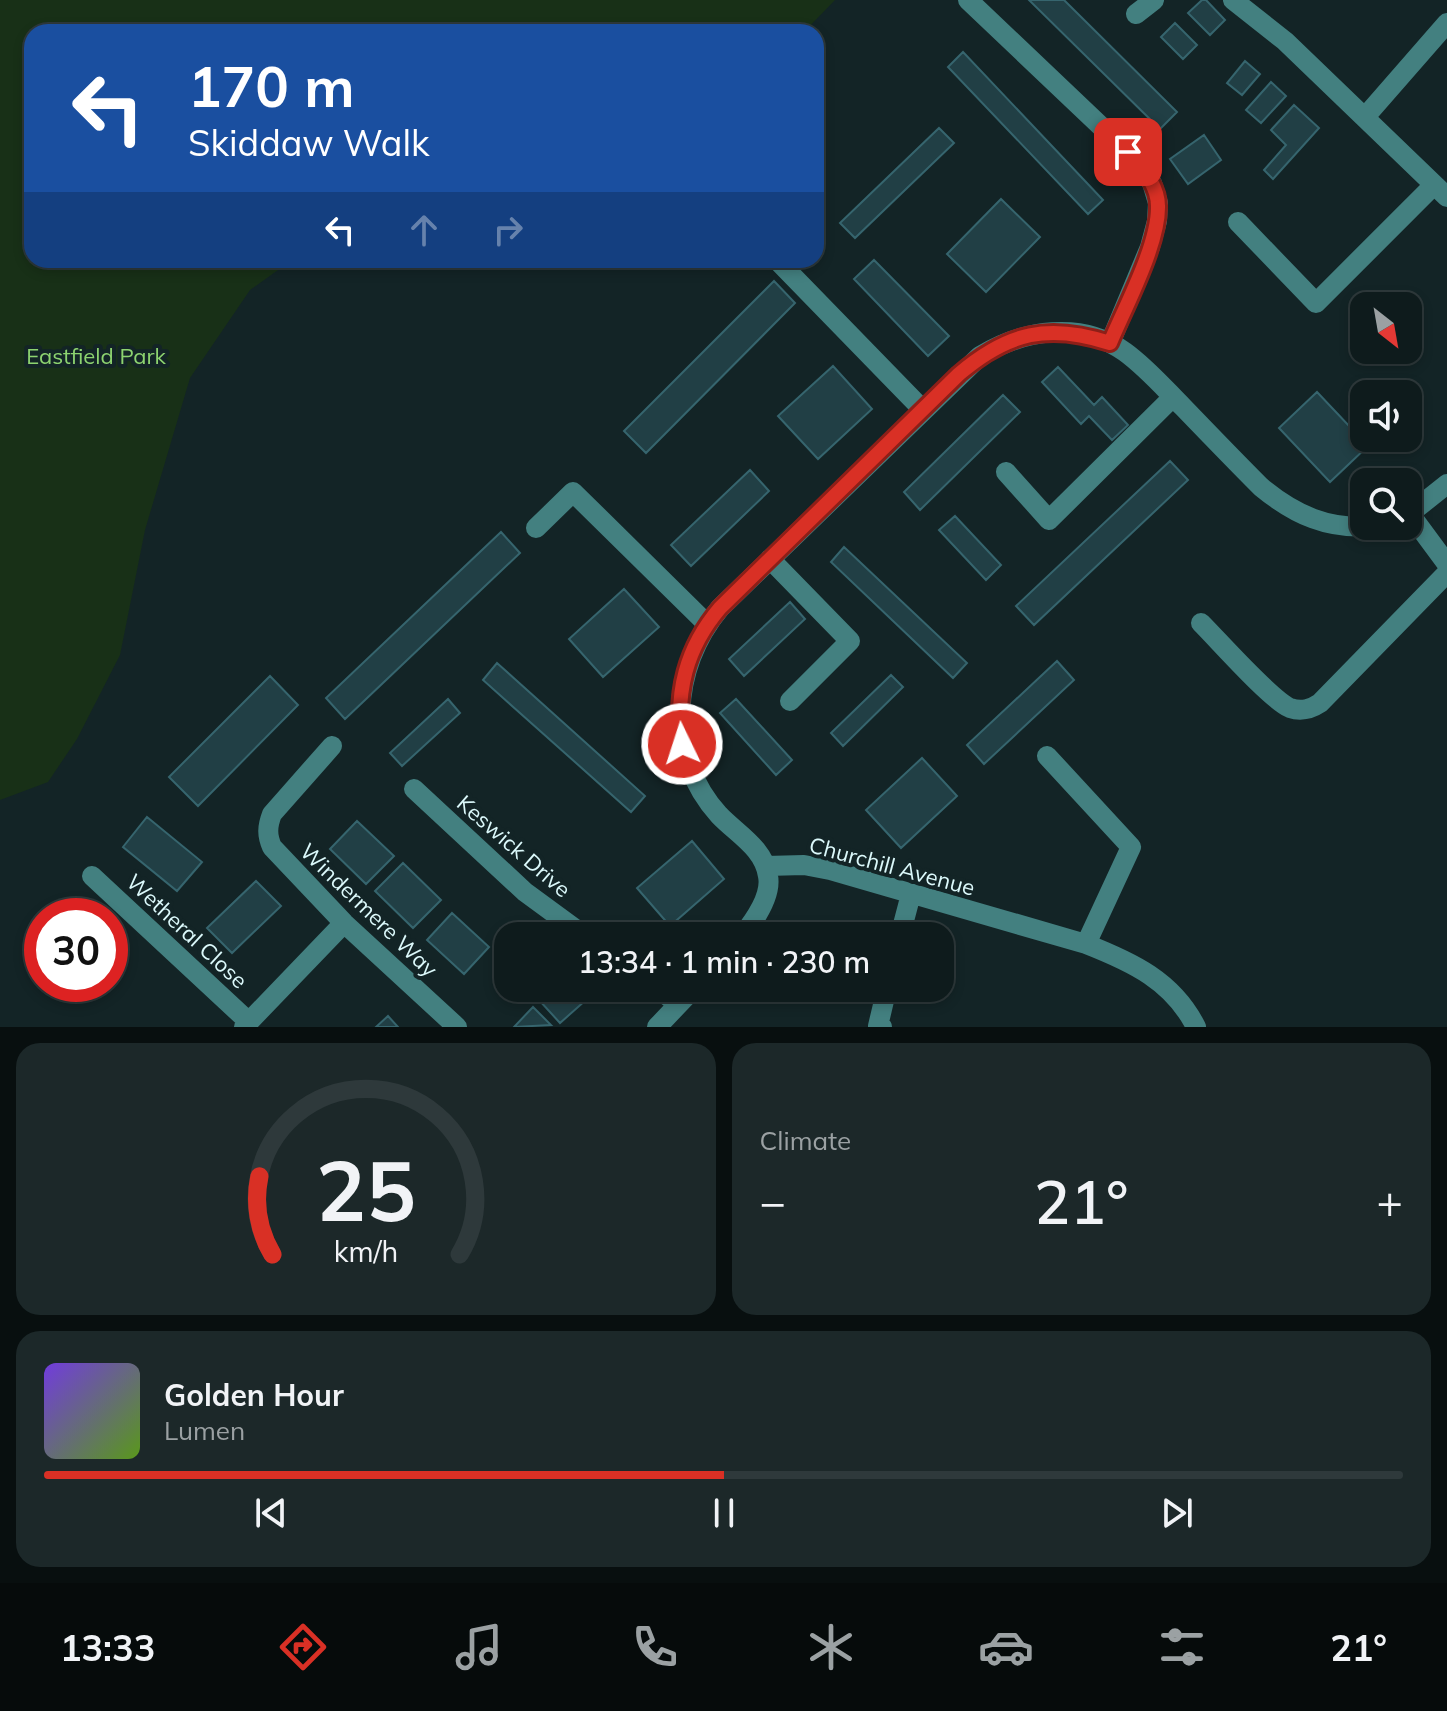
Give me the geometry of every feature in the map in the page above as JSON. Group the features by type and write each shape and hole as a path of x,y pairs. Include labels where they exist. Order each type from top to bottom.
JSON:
{"street":[{"path":"968,0 1128,152 1152,183 1158,203 1157,221 1150,247 1110,343"},
{"path":"1136,14 1154,0"},
{"path":"1233,0 1285,41 1441,191 1316,303 1238,222"},
{"path":"1365,117 1447,23"},
{"path":"785,268 922,409"},
{"path":"751,922 766,897 769,880 766,866 755,849 719,815 705,796 682,744 679,721 683,677 697,639 707,624 770,559 980,356 1026,334 1072,332 1110,343 1135,360 1281,504 1324,524 1350,527"},
{"path":"1006,472 1049,520 1173,397"},
{"path":"1422,504 1447,484"},
{"path":"536,528 573,492 707,624"},
{"path":"1422,532 1447,564"},
{"path":"770,559 850,641 790,701"},
{"path":"1201,623 1276,698 1292,708 1311,709 1447,573"},
{"name":"Windermere Way","path":"332,746 272,814 268,836 272,847 344,923 457,1027"},
{"path":"1047,756 1131,847 1086,944"},
{"name":"Keswick Drive","path":"414,789 525,892 566,922"},
{"name":"Churchill Avenue","path":"766,866 817,867 1086,944 1150,973 1183,1004 1196,1027"},
{"name":"Wetheral Close","path":"92,876 246,1024"},
{"path":"904,922 911,894"},
{"path":"246,1024 344,923"},
{"path":"657,1027 679,1004 676,1002"},
{"path":"882,1027 878,1026 884,1002"}],"green space":[{"name":"Eastfield Park","path":"0,0 835,0 812,24 24,24 24,268 281,268 250,290 190,378 145,530 120,655 77,739 48,782 0,800"}],"building":[{"path":"1029,0 1064,0 1177,112 1160,129"},
{"path":"1206,0 1225,20 1210,35 1188,13"},
{"path":"1175,23 1197,45 1183,59 1161,37"},
{"path":"963,52 1103,200 1088,214 948,67"},
{"path":"1245,61 1260,74 1242,95 1227,83"},
{"path":"1271,82 1286,96 1261,123 1246,110"},
{"path":"1294,105 1319,128 1273,179 1264,170 1286,145 1271,130"},
{"path":"939,128 954,143 855,238 840,223"},
{"path":"1204,135 1221,160 1188,184 1170,159"},
{"path":"1001,199 1040,237 986,292 947,254"},
{"path":"874,260 949,336 928,356 854,279"},
{"path":"774,281 795,303 646,453 624,431"},
{"path":"833,366 872,409 818,459 778,416"},
{"path":"1058,367 1094,405 1102,397 1128,425 1112,440 1089,416 1081,424 1042,382"},
{"path":"1317,392 1350,427 1350,452 1362,452 1330,482 1279,428"},
{"path":"1003,395 1020,412 920,510 904,492"},
{"path":"1170,461 1188,480 1034,625 1016,606"},
{"path":"750,470 769,491 691,566 671,545"},
{"path":"955,516 1001,565 986,580 939,530"},
{"path":"501,532 520,553 345,719 326,698"},
{"path":"844,547 967,663 953,678 831,562"},
{"path":"624,589 659,627 603,677 569,639"},
{"path":"790,602 805,619 744,676 729,659"},
{"path":"1057,661 1074,680 984,764 967,745"},
{"path":"497,663 645,796 631,812 483,680"},
{"path":"891,675 903,687 843,746 831,733"},
{"path":"270,676 298,705 198,806 169,777"},
{"path":"448,699 460,713 402,766 390,753"},
{"path":"736,699 792,760 776,775 720,713"},
{"path":"922,758 957,796 901,848 866,810"},
{"path":"147,817 202,862 177,891 123,847"},
{"path":"357,821 394,856 366,884 330,849"},
{"path":"692,841 724,879 675,922 667,922 637,888"},
{"path":"403,863 441,900 413,928 375,891"},
{"path":"256,881 281,906 232,953 207,928"},
{"path":"452,913 489,947 464,974 427,940"},
{"path":"541,1002 584,1002 560,1023"},
{"path":"533,1007 551,1025 514,1027"},
{"path":"388,1016 398,1027 376,1027"}],"route":[{"path":"682,744 679,721 683,677 697,639 707,624 959,374 988,351 1026,334 1072,332 1110,343 1150,247 1157,221 1158,203 1152,183 1142,166 1128,152"}]}
